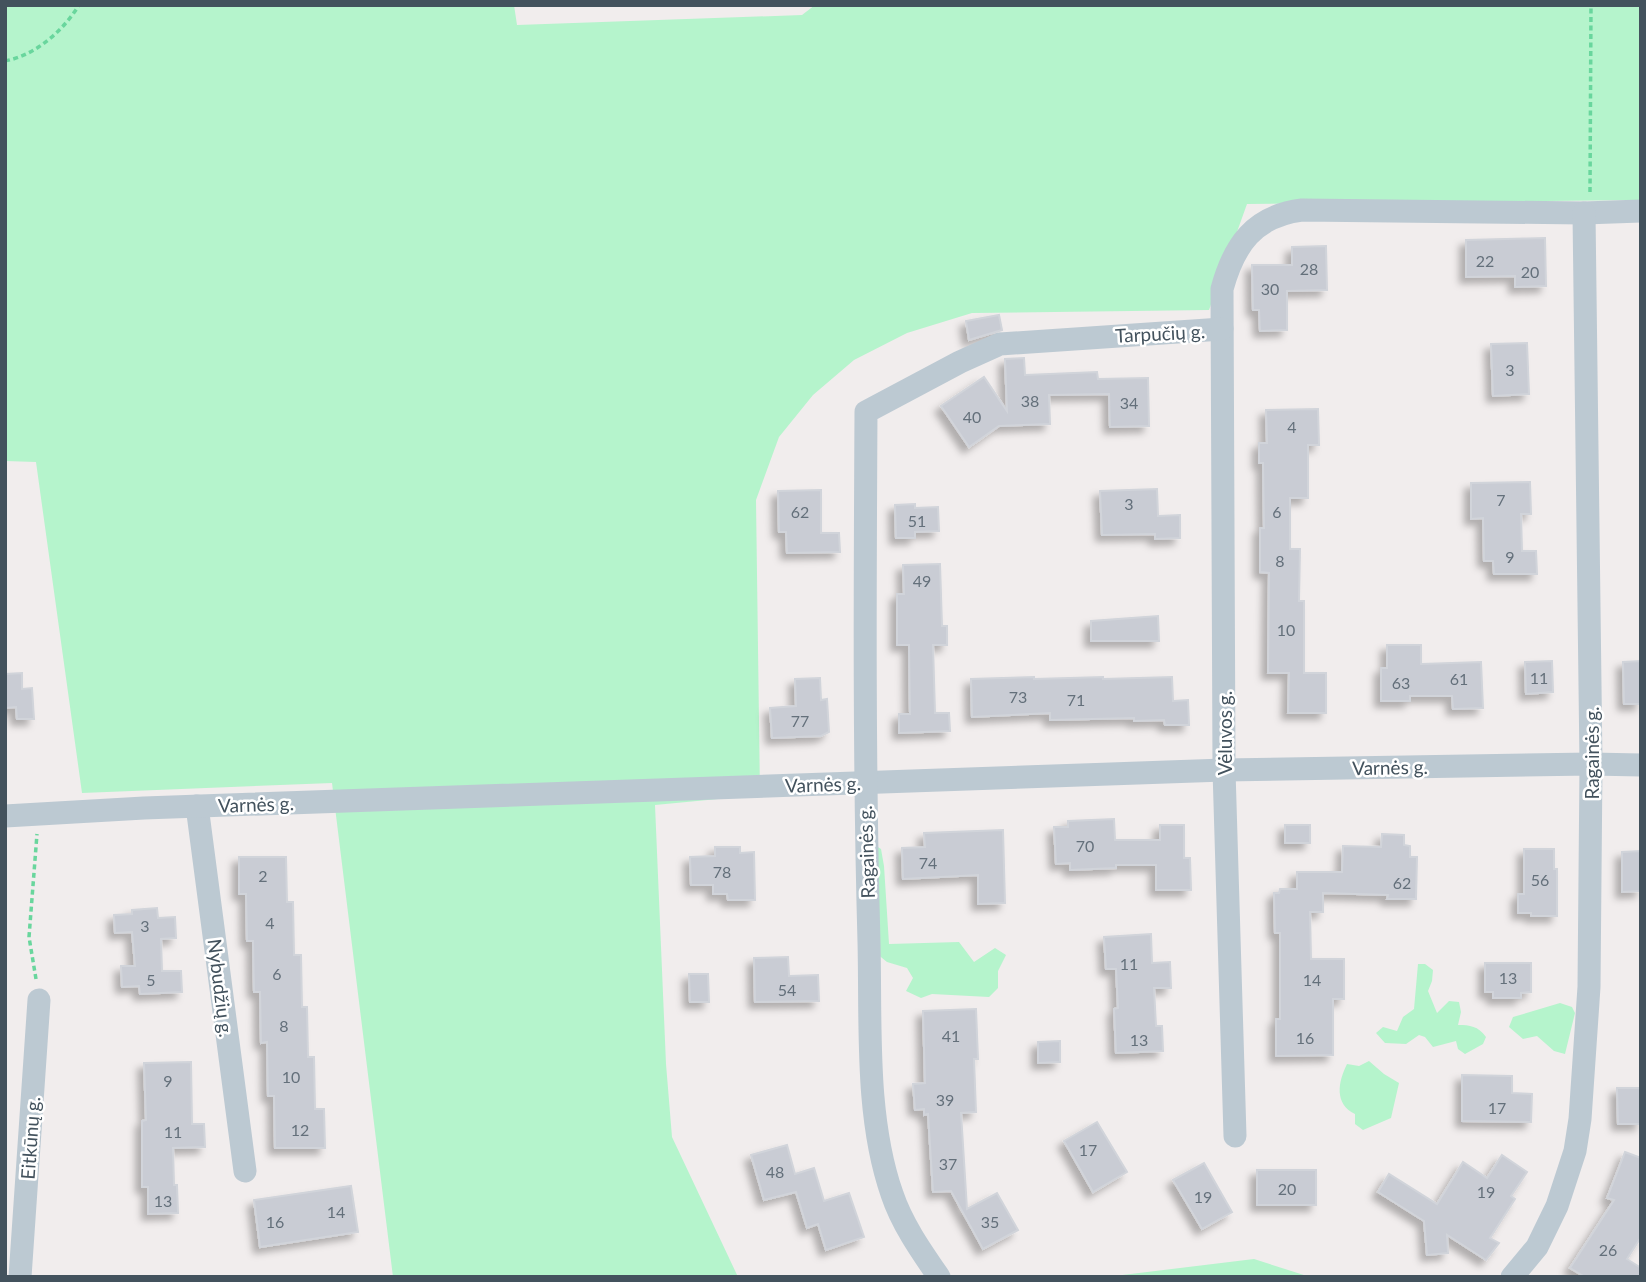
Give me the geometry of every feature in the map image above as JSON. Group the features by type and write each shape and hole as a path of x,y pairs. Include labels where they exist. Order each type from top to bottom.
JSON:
{"street":[{"name":"Tarpučių g.","path":"866,412 1000,344 1222,330 1222,289 1229,264 1241,242 1269,218 1285,212 1641,211"},
{"name":"Ragainės g.","path":"1512,1277 1537,1247 1557,1206 1575,1151 1580,1119 1589,987 1591,764 1584,213"},
{"name":"Vėluvos g.","path":"1222,330 1224,770 1235,1136"},
{"name":"Ragainės g.","path":"866,412 864,782 873,1093 882,1157 892,1195 913,1239 939,1277"},
{"name":"Varnės g.","path":"5,816 197,806 1224,770 1641,765"},
{"name":"Nybudžių g.","path":"197,806 245,1171"},
{"name":"Eitkūnų g.","path":"20,1277 39,1000"}],"path":[{"path":"5,61 18,58 46,41 68,23 79,5"},
{"path":"1584,213 1591,189 1591,5"},
{"path":"39,814 29,937 39,1000"}],"green space":[{"path":"5,5 514,5 517,25 802,15 815,5 1641,5 1641,200 1247,204 1209,310 972,313 907,333 854,360 813,395 779,437 756,500 760,795 655,805 666,1064 672,1137 738,1277 393,1277 332,783 82,793 36,462 5,461"},
{"path":"873,844 881,849 884,866 889,944 959,942 974,962 995,948 1006,955 998,971 998,988 989,997 932,994 921,998 906,991 913,978 907,968 887,962 876,953"},
{"path":"1418,964 1425,964 1433,970 1428,991 1437,1013 1449,1001 1459,1002 1461,1012 1458,1025 1480,1030 1486,1037 1483,1044 1465,1054 1458,1049 1456,1041 1433,1047 1425,1037 1419,1035 1406,1044 1385,1043 1376,1033 1383,1027 1397,1031 1403,1017 1414,1009"},
{"path":"1560,1003 1572,1007 1575,1013 1565,1054 1554,1051 1537,1036 1523,1039 1509,1027 1513,1017"},
{"path":"1369,1061 1399,1083 1391,1118 1363,1130 1355,1124 1355,1114 1344,1105 1340,1085 1347,1064 1359,1066"},
{"path":"1254,1259 1310,1277 1106,1277"}],"building":[{"path":"1545,238 1546,286 1515,287 1515,276 1466,277 1466,240"},
{"path":"1326,246 1327,290 1287,291 1287,330 1260,331 1259,310 1253,310 1252,265 1292,265 1292,247"},
{"path":"999,315 1002,330 969,340 966,321"},
{"path":"1527,343 1529,394 1493,396 1491,344"},
{"path":"1024,358 1025,375 1097,372 1098,379 1148,378 1149,426 1110,427 1109,394 1049,395 1050,424 999,426 969,447 941,406 984,377 1007,411 1005,359"},
{"path":"1318,409 1319,445 1308,445 1308,498 1290,498 1290,549 1300,549 1299,601 1304,601 1304,673 1326,673 1326,713 1288,713 1289,673 1268,673 1269,573 1260,572 1260,528 1264,528 1263,463 1259,463 1259,443 1267,443 1266,410"},
{"path":"1530,482 1531,514 1521,514 1522,551 1536,551 1537,574 1494,574 1493,561 1484,561 1483,518 1471,519 1471,483"},
{"path":"1157,489 1158,516 1180,515 1180,538 1155,539 1155,534 1102,535 1100,491"},
{"path":"821,490 821,533 839,533 840,552 787,553 786,532 779,532 778,491"},
{"path":"915,504 915,508 938,507 939,531 915,532 915,538 896,538 895,505"},
{"path":"940,564 942,626 947,626 947,645 933,645 935,713 949,713 950,731 899,733 899,714 910,714 909,645 897,645 897,594 904,594 903,565"},
{"path":"1158,616 1159,641 1091,641 1091,621"},
{"path":"1387,645 1421,645 1421,664 1481,662 1483,708 1453,709 1452,696 1410,696 1410,701 1381,701 1381,668 1387,668"},
{"path":"1552,661 1553,692 1526,694 1525,662"},
{"path":"1641,661 1641,704 1624,704 1623,662"},
{"path":"22,673 22,689 32,688 34,719 17,719 16,707 5,708 5,674"},
{"path":"1172,677 1173,701 1188,700 1189,725 1165,725 1164,720 1134,721 1134,718 1050,720 1050,713 972,717 971,679"},
{"path":"820,678 821,700 827,699 829,732 821,736 772,738 770,708 796,706 795,679"},
{"path":"1114,819 1115,840 1160,840 1160,825 1184,825 1184,858 1190,858 1191,890 1156,890 1156,865 1116,865 1116,868 1070,870 1070,863 1056,864 1054,827 1068,827 1068,821"},
{"path":"1285,825 1310,825 1310,843 1285,843"},
{"path":"1003,830 1005,903 978,904 978,875 903,879 902,848 925,847 924,833"},
{"path":"1382,834 1404,835 1404,845 1410,846 1410,857 1417,857 1416,899 1387,899 1388,895 1323,893 1323,912 1310,912 1311,959 1344,959 1344,999 1333,999 1333,1055 1276,1056 1276,1019 1280,1019 1280,933 1275,933 1274,893 1279,893 1280,889 1297,889 1297,872 1342,872 1343,846 1381,847"},
{"path":"715,847 740,847 740,853 754,852 755,900 728,900 727,894 713,894 713,885 691,885 690,857 715,856"},
{"path":"1524,849 1554,849 1554,869 1557,869 1557,916 1518,913 1518,894 1524,894"},
{"path":"1641,851 1641,891 1622,892 1622,852"},
{"path":"239,857 286,857 287,902 293,902 294,955 301,955 302,1007 307,1007 308,1057 314,1057 315,1109 324,1109 325,1148 275,1148 274,1096 268,1096 267,1042 261,1043 260,992 254,992 253,941 247,941 246,894 239,894"},
{"path":"157,908 158,918 175,917 176,938 161,939 162,971 181,971 182,992 140,994 139,986 122,987 121,966 135,966 132,932 115,933 114,915"},
{"path":"1151,934 1152,963 1170,962 1171,988 1154,988 1156,1026 1162,1026 1163,1051 1116,1053 1116,969 1106,969 1104,937"},
{"path":"788,957 789,976 818,975 819,1001 755,1002 754,958"},
{"path":"1485,963 1531,963 1531,992 1521,993 1521,998 1493,998 1493,992 1485,992"},
{"path":"689,974 708,974 709,1002 690,1002"},
{"path":"976,1009 976,1112 961,1113 967,1209 997,1193 1018,1230 983,1249 951,1191 933,1192 928,1114 924,1115 924,1109 915,1110 913,1084 925,1083 923,1011"},
{"path":"1060,1041 1060,1062 1038,1063 1038,1042"},
{"path":"191,1062 192,1124 204,1124 205,1147 173,1148 178,1213 148,1214 148,1187 142,1187 142,1121 146,1120 144,1063"},
{"path":"1462,1075 1512,1076 1512,1093 1532,1094 1531,1122 1462,1121"},
{"path":"1617,1088 1641,1088 1641,1124 1618,1124"},
{"path":"1097,1122 1127,1172 1093,1192 1064,1141"},
{"path":"787,1145 795,1174 814,1168 824,1201 849,1193 864,1237 826,1250 818,1224 807,1228 796,1192 764,1200 751,1155"},
{"path":"1625,1152 1641,1158 1641,1237 1627,1259 1641,1268 1641,1277 1585,1277 1570,1268 1614,1200 1607,1198"},
{"path":"1502,1155 1527,1172 1511,1196 1515,1199 1490,1238 1499,1243 1486,1260 1447,1235 1448,1253 1427,1255 1424,1221 1378,1192 1389,1174 1437,1204 1463,1162 1487,1178"},
{"path":"1204,1163 1232,1212 1202,1229 1173,1180"},
{"path":"1257,1170 1316,1170 1316,1205 1257,1205"},
{"path":"351,1186 358,1232 260,1247 254,1200"}]}
